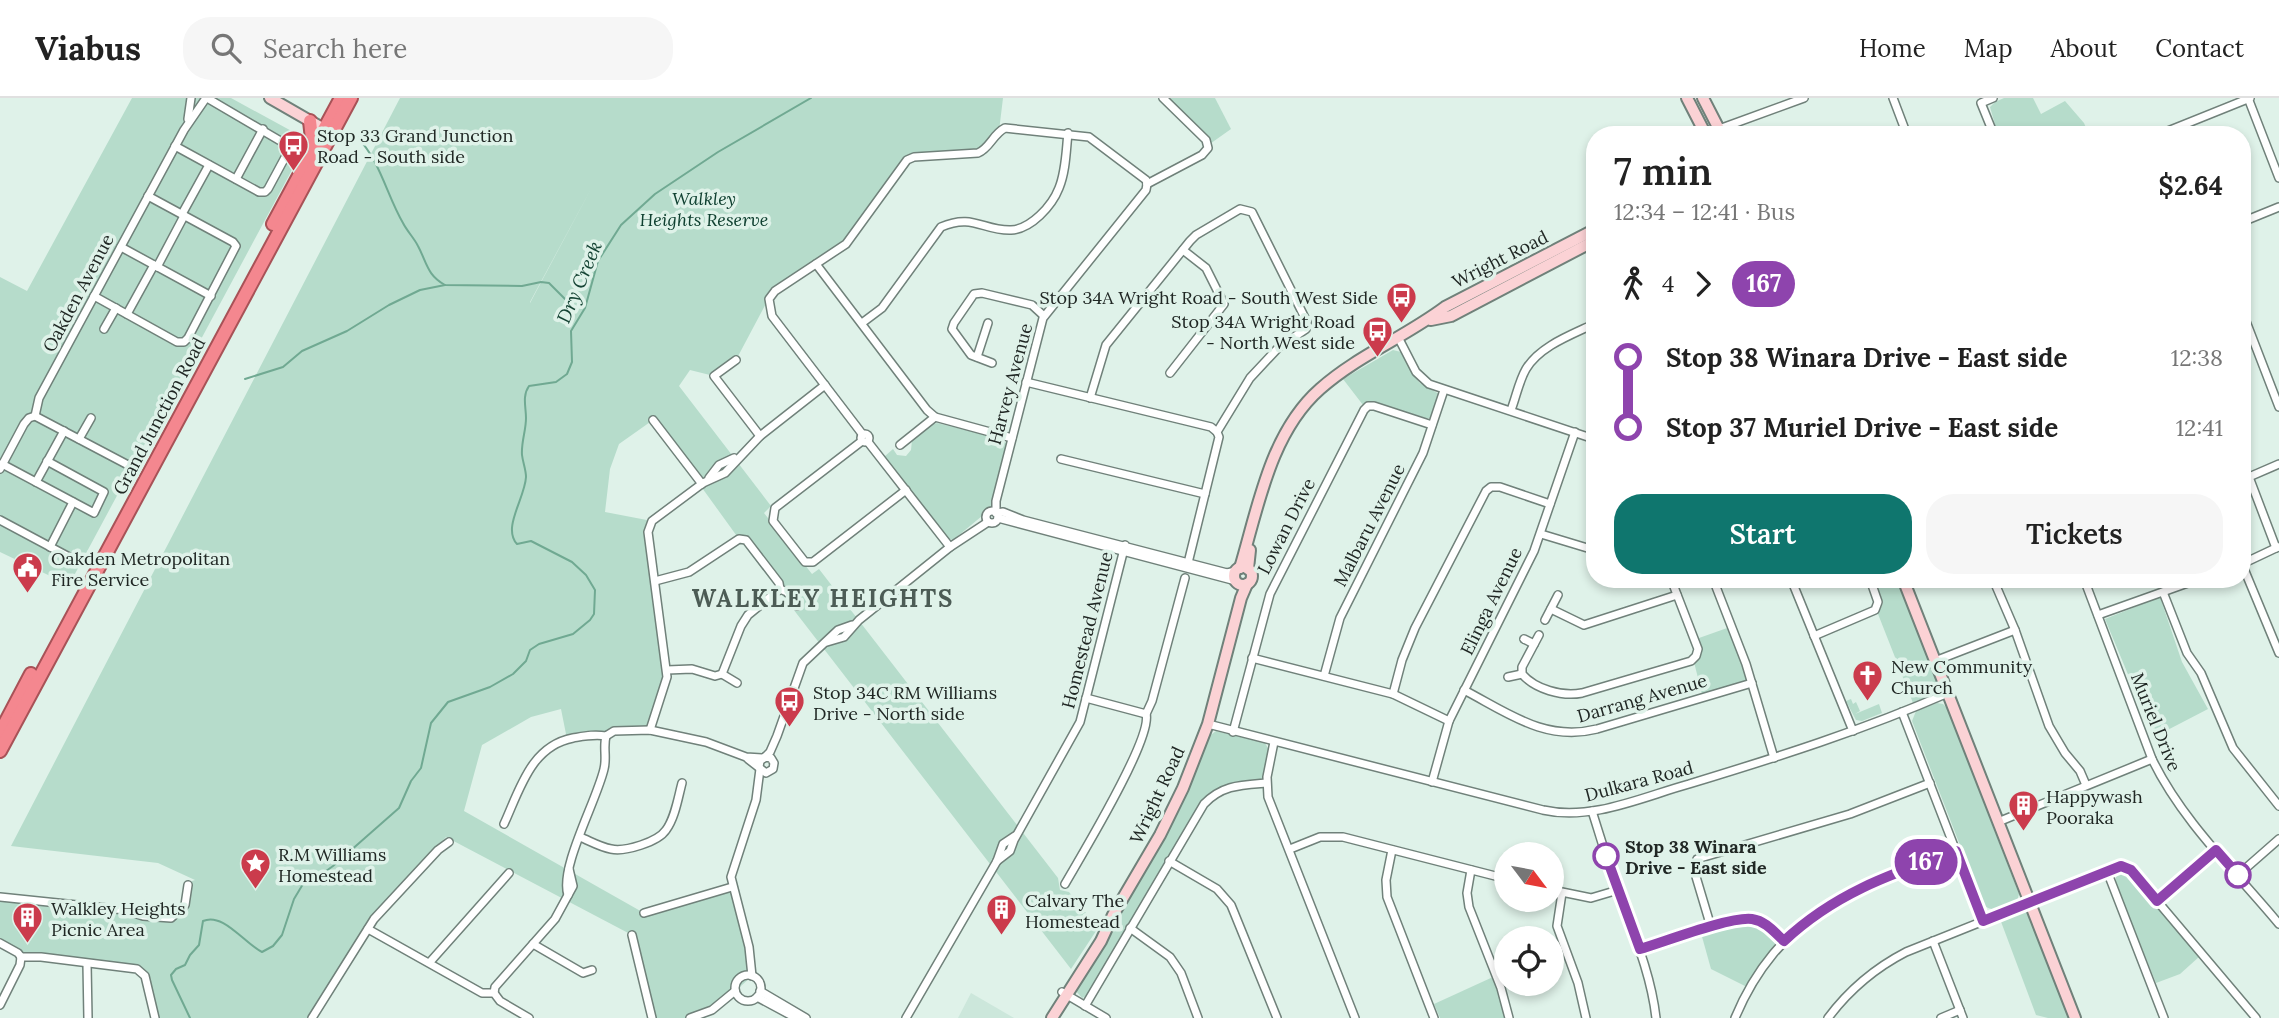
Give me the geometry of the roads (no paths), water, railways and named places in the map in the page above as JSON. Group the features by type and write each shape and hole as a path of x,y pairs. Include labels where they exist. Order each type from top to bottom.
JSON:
{"highway":[{"name":"Grand Junction Road","path":"0,751 313,149 351,98"},
{"name":"Grand Junction Road","path":"0,733 82,589 328,131 340,101"},
{"path":"309,120 313,149"}],"main road":[{"path":"270,98 328,131"},
{"path":"1687,98 1701,126"},
{"path":"1703,98 1716,126"},
{"path":"309,120 324,114 340,101"},
{"name":"Wright Road","path":"1045,1018 1079,978 1169,818 1188,776 1208,724 1222,667 1228,622 1262,518 1276,456 1291,424 1309,399 1336,377 1445,307 1586,241"},
{"path":"1907,588 2075,1018"},
{"name":"Wright Road","path":"1052,1018 1064,994"}],"street":[{"path":"184,130 190,117 191,98"},
{"path":"175,146 259,192 268,189 289,150 289,145 206,98 184,130"},
{"path":"950,547 864,439 772,316 769,299 775,291 846,244 903,164 910,159 978,153 1005,128 1083,135 1097,141 1146,180 1147,184 1202,155 1208,148 1206,140 1163,98"},
{"path":"1728,126 1789,101 1804,98"},
{"path":"1893,98 1904,126"},
{"path":"1990,126 1981,103 1993,98"},
{"path":"2180,126 2249,98 2276,164 2279,178"},
{"path":"236,179 263,129"},
{"name":"Oakden Avenue","path":"1,467 24,424 35,416 39,398 184,130"},
{"path":"862,323 882,308 941,227 954,221 966,220 1010,230 1024,227 1037,218 1058,190 1063,174 1068,134"},
{"path":"127,314 156,266 209,165"},
{"name":"Harvey Avenue","path":"993,515 1039,327 1044,316 1146,190 1147,184"},
{"path":"94,296 177,342 184,342 211,296 236,246 148,196"},
{"path":"2251,218 2279,207"},
{"path":"1090,398 1106,345 1196,235 1240,209 1252,212 1307,322 1306,329 1279,347 1250,378 1217,432"},
{"path":"121,247 211,296"},
{"path":"1170,373 1224,304 1206,268 1183,250"},
{"path":"816,264 927,410 935,417 1012,438"},
{"path":"992,363 971,355 952,329 974,295 982,293 1032,305 1044,316"},
{"path":"104,329 116,308"},
{"path":"977,358 988,323"},
{"path":"1511,411 1525,372 1535,359 1552,346 1586,328"},
{"path":"2251,334 2279,407"},
{"path":"1398,337 1420,379 1444,390 1586,436"},
{"path":"736,360 714,376 760,436"},
{"path":"1026,382 1217,432 1219,437 1187,564"},
{"path":"650,730 667,677 648,532 652,521 704,482 725,472 760,436 825,385"},
{"name":"Malbaru Avenue","path":"1324,676 1344,609 1415,470 1444,390"},
{"name":"Lowan Drive","path":"1233,732 1273,586 1366,407 1433,425"},
{"path":"35,416 128,465"},
{"path":"900,445 935,417"},
{"path":"79,439 91,418"},
{"path":"653,420 704,482"},
{"path":"36,482 64,431"},
{"name":"Elinga Avenue","path":"1432,782 1449,721 1523,576 1541,534 1575,432"},
{"path":"864,439 775,508 773,521 805,562 813,562 906,490"},
{"path":"1061,459 1205,494"},
{"path":"1,467 94,513 104,492 47,461"},
{"path":"2251,476 2279,464"},
{"path":"1393,694 1402,660 1415,628 1486,491 1491,487 1500,487 1550,504"},
{"path":"2251,491 2278,547 2251,560"},
{"path":"50,547 73,502"},
{"path":"748,976 749,951 732,887 732,869 756,800 766,758 777,748 777,736 802,666 811,654 838,630 853,624 993,515 1241,576"},
{"path":"0,520 71,558"},
{"path":"1541,534 1586,548"},
{"path":"655,581 689,572 739,538 746,540 777,580 780,589 787,592 797,606"},
{"name":"Homestead Avenue","path":"906,1018 997,861 1003,844 1018,833 1077,728 1124,548"},
{"path":"1065,884 1133,760 1148,722 1146,714 1152,701 1185,579"},
{"path":"2251,586 2279,653"},
{"path":"1539,635 1522,667 1522,674 1528,680 1551,691 1572,695 1691,661 1698,649 1674,588"},
{"path":"1716,588 1752,683 1774,758"},
{"path":"1795,588 1853,731"},
{"path":"1814,636 1875,610 1878,602 1873,588"},
{"path":"1997,588 2015,630 2049,726 2087,785"},
{"name":"Muriel Drive","path":"2088,588 2152,759 2165,786 2279,924"},
{"path":"2098,615 2174,588"},
{"path":"722,674 748,615 780,589"},
{"path":"1181,592 1190,594"},
{"path":"2163,592 2187,653 2201,673 2233,748 2279,806"},
{"path":"1545,620 1558,595"},
{"path":"1551,609 1584,625 1677,595"},
{"path":"1935,661 2015,630"},
{"path":"1524,639 1534,644"},
{"path":"1252,658 1393,694 1449,721"},
{"path":"667,670 692,669 715,676 722,674 737,683"},
{"path":"1508,677 1522,674"},
{"name":"Darrang Avenue","path":"1464,690 1538,728 1574,734 1752,683"},
{"name":"Dulkara Road","path":"1208,724 1559,813 1592,811 1774,758 1948,694"},
{"path":"1086,698 1146,714"},
{"path":"1902,712 1983,921"},
{"path":"504,824 531,764 559,741 595,734 606,736 614,731 650,730 681,735 746,757 766,758 774,768 762,770 746,757"},
{"path":"494,993 495,988 555,919 568,895 565,885 569,868 604,771 606,736"},
{"path":"1275,742 1266,783 1268,797 1355,1018"},
{"path":"1998,822 2152,759"},
{"path":"580,837 611,849 623,849 658,838 670,824 682,783"},
{"path":"1085,1006 1201,809 1215,793 1231,786 1266,783"},
{"path":"1711,927 1694,870 1697,859 1840,817 1930,783"},
{"path":"1592,811 1640,949 1651,987 1656,1018"},
{"path":"1290,849 1320,837 1338,836 1494,875"},
{"path":"2238,875 2279,839"},
{"path":"312,1018 383,909 438,850 449,842"},
{"path":"1392,850 1386,880 1387,897 1434,1018"},
{"path":"2157,901 2216,850"},
{"path":"1735,1018 1751,985 1784,941 1808,919 1839,898 1956,851"},
{"path":"1170,861 1217,890 1231,905 1277,1018"},
{"path":"1828,1018 1848,994 1870,975 1906,952 2121,866 2131,870 2256,1018"},
{"path":"1471,870 1467,893 1469,907 1501,988 1509,1018"},
{"path":"2107,871 2164,1018"},
{"path":"430,962 509,873"},
{"path":"0,897 125,910 144,916 171,918 185,905 188,885"},
{"path":"644,913 732,887"},
{"path":"1564,892 1591,898 1618,890"},
{"path":"187,894 197,896"},
{"path":"1559,912 1557,926 1578,983 1586,1018"},
{"path":"1640,949 1711,927 1753,919 1784,941"},
{"path":"1130,928 1170,957 1181,974 1198,1018"},
{"path":"368,929 482,993 494,993"},
{"path":"632,935 652,1018"},
{"path":"1933,941 1961,1014 1941,1018"},
{"path":"0,943 21,957 20,965 0,1005"},
{"path":"533,944 583,973 592,970"},
{"path":"21,957 137,969 145,976 155,1018"},
{"path":"87,964 88,1018"},
{"path":"748,976 759,983 759,994"},
{"path":"737,995 737,982 748,976"},
{"path":"494,993 500,1001 529,1018"},
{"path":"737,995 747,1001 759,994"},
{"path":"759,994 796,1018"},
{"path":"759,994 806,1018"},
{"path":"1064,994 1106,1018"},
{"path":"690,1018 701,1016 737,995"}],"waterway":[{"name":"Dry Creek","path":"190,1018 171,975 185,965 199,945 203,921 211,919 226,924 262,952 273,946 282,935 294,899 303,884 311,882 333,866 399,808 411,781 421,768 431,723 448,702 490,687 513,674 526,661 530,650 539,644 573,634 590,620 594,614 595,590 586,575 572,562 531,541 517,544 513,537 513,521 526,477 522,450 527,390 529,386 556,382 567,374 572,362 571,331 585,308 598,261 621,225 655,194 718,152 811,98"},
{"path":"357,137 372,156 397,212 431,273 439,281 445,285 522,286 549,283 568,302"},
{"path":"245,379 283,367 302,351 347,331 389,305 420,290 445,285"}],"place":[{"name":"Stop 33 Grand Junction Road - South side","path":"294,172"},
{"name":"Stop 34A Wright Road - South West Side","path":"1401,324"},
{"name":"Stop 34A Wright Road - North West side","path":"1378,358"},
{"name":"Oakden Metropolitan Fire Service","path":"28,595"},
{"name":"New Community Church","path":"1868,703"},
{"name":"Stop 34C RM Williams Drive - North side","path":"790,729"},
{"name":"Happywash Pooraka","path":"2023,833"},
{"name":"Stop 38 Winara Drive - East side","path":"1606,856"},
{"name":"R.M Williams Homestead","path":"255,891"},
{"name":"Calvary The Homestead","path":"1002,937"},
{"name":"Walkley Heights Picnic Area","path":"28,945"}],"district":[{"name":"WALKLEY HEIGHTS","path":"823,598"}],"park label":[{"name":"Walkley Heights Reserve","path":"704,208"}]}
